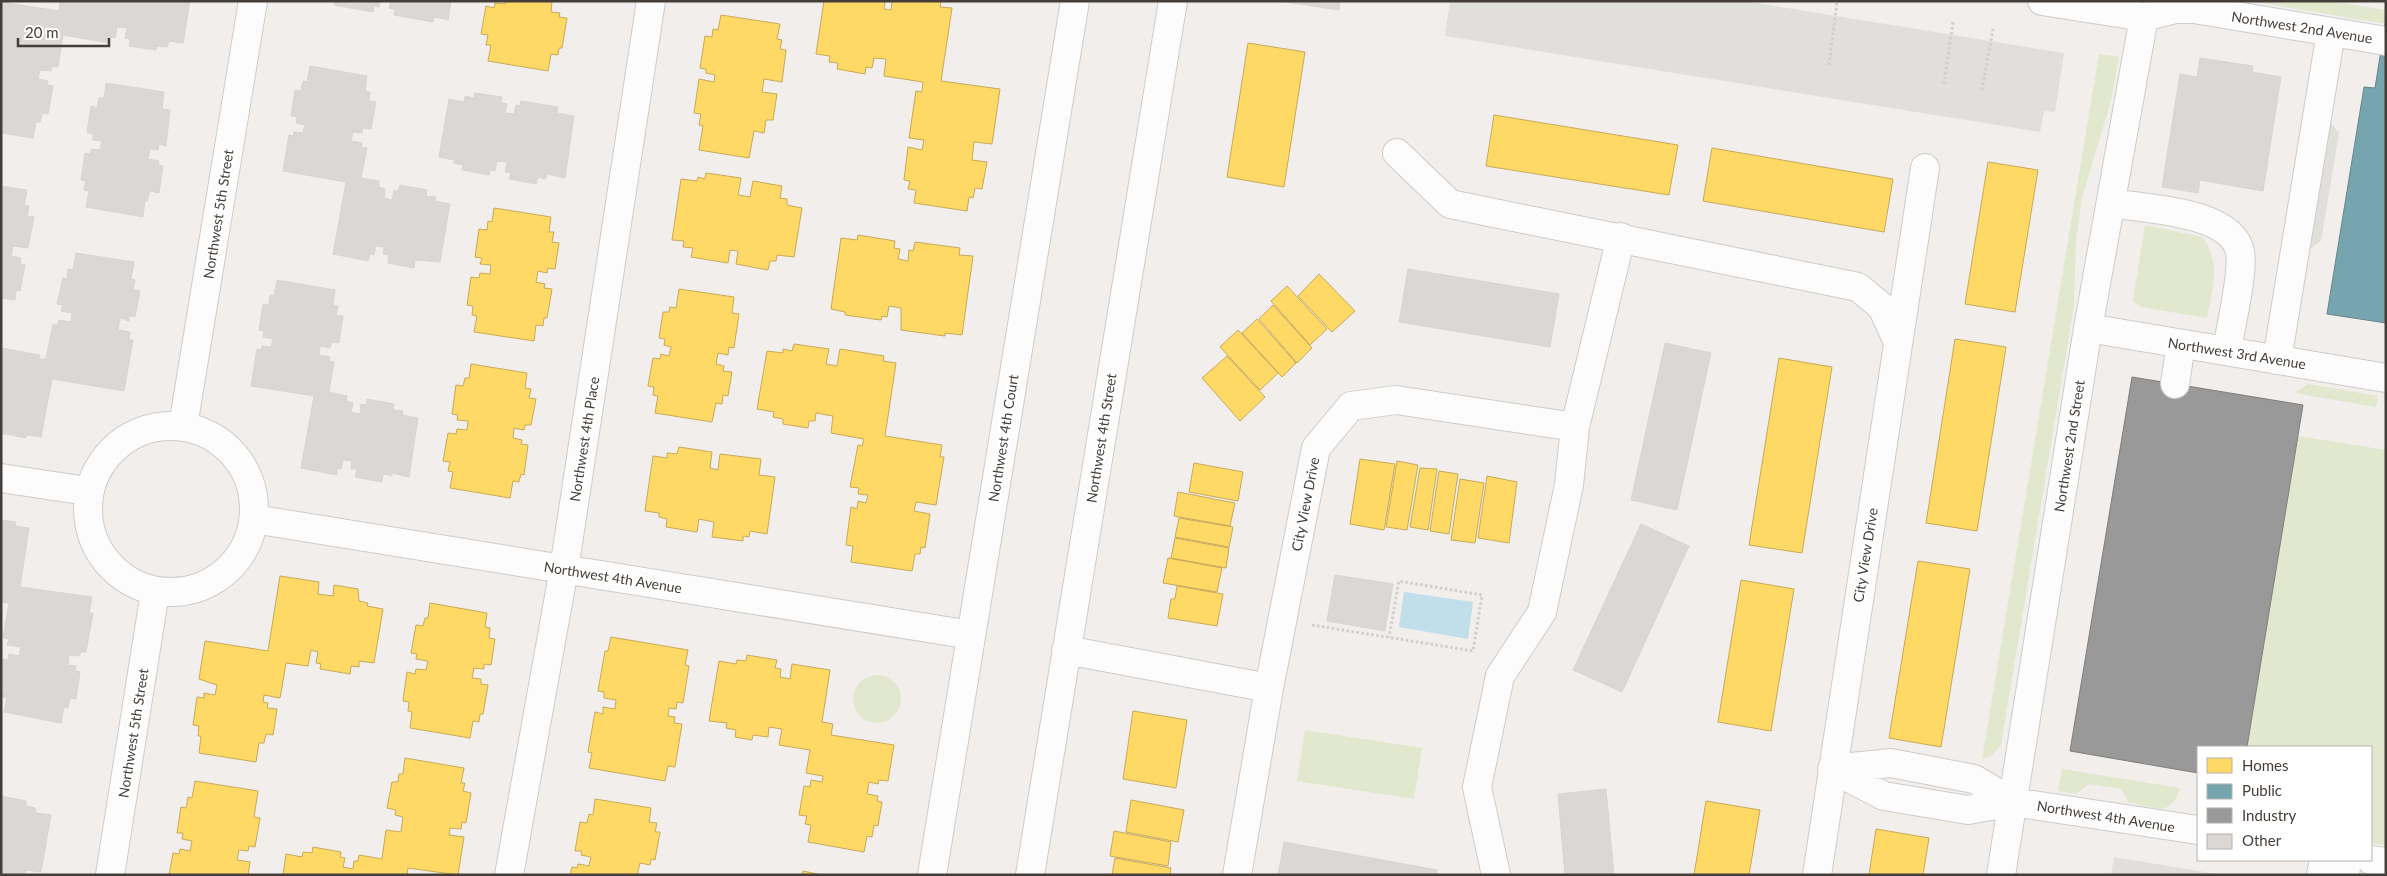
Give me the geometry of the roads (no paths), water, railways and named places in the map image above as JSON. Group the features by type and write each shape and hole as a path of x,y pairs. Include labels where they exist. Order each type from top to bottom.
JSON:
{"street":[{"name":"Northwest 5th Street","path":"183,426 253,1"},
{"name":"Northwest 4th Place","path":"509,875 564,569 651,1"},
{"name":"Northwest 4th Court","path":"932,875 1075,1"},
{"name":"Northwest 4th Street","path":"1030,875 1174,1"},
{"name":"Northwest 2nd Avenue","path":"2042,1 2144,18 2176,9 2194,9 2386,41"},
{"name":"Northwest 2nd Street","path":"2001,875 2088,328 2144,18"},
{"path":"2278,360 2331,32"},
{"path":"1397,153 1450,204 1858,286 1882,307 1897,340"},
{"name":"City View Drive","path":"1816,875 1924,168"},
{"path":"2111,203 2199,217 2215,222 2227,230 2236,241 2240,253 2240,269 2227,351"},
{"path":"1496,875 1477,787 1500,676 1542,612 1569,485 1575,427 1621,237"},
{"name":"Northwest 3rd Avenue","path":"2088,328 2386,378"},
{"path":"2175,384 2181,344"},
{"name":"City View Drive","path":"1237,875 1269,688 1316,448 1351,406 1396,400 1575,427"},
{"path":"183,426 207,434 229,448 244,468 253,493 254,519 248,541 237,561 221,577 193,590 178,593 156,592 131,583 111,567 96,546 89,522 87,491 97,471 112,450 133,435 157,427 183,426"},
{"path":"1,478 87,491"},
{"name":"Northwest 4th Avenue","path":"254,519 971,635"},
{"name":"Northwest 5th Street","path":"110,875 156,592"},
{"path":"1066,650 1269,688"},
{"path":"1832,769 1884,796 1968,810 2013,802"},
{"name":"Northwest 4th Avenue","path":"2013,802 2197,830"},
{"path":"2372,860 2386,862"},
{"path":"2321,875 2324,861"},
{"path":"2345,875 2347,861"}],"water":[{"path":"1404,592 1473,602 1468,639 1399,627"}]}
